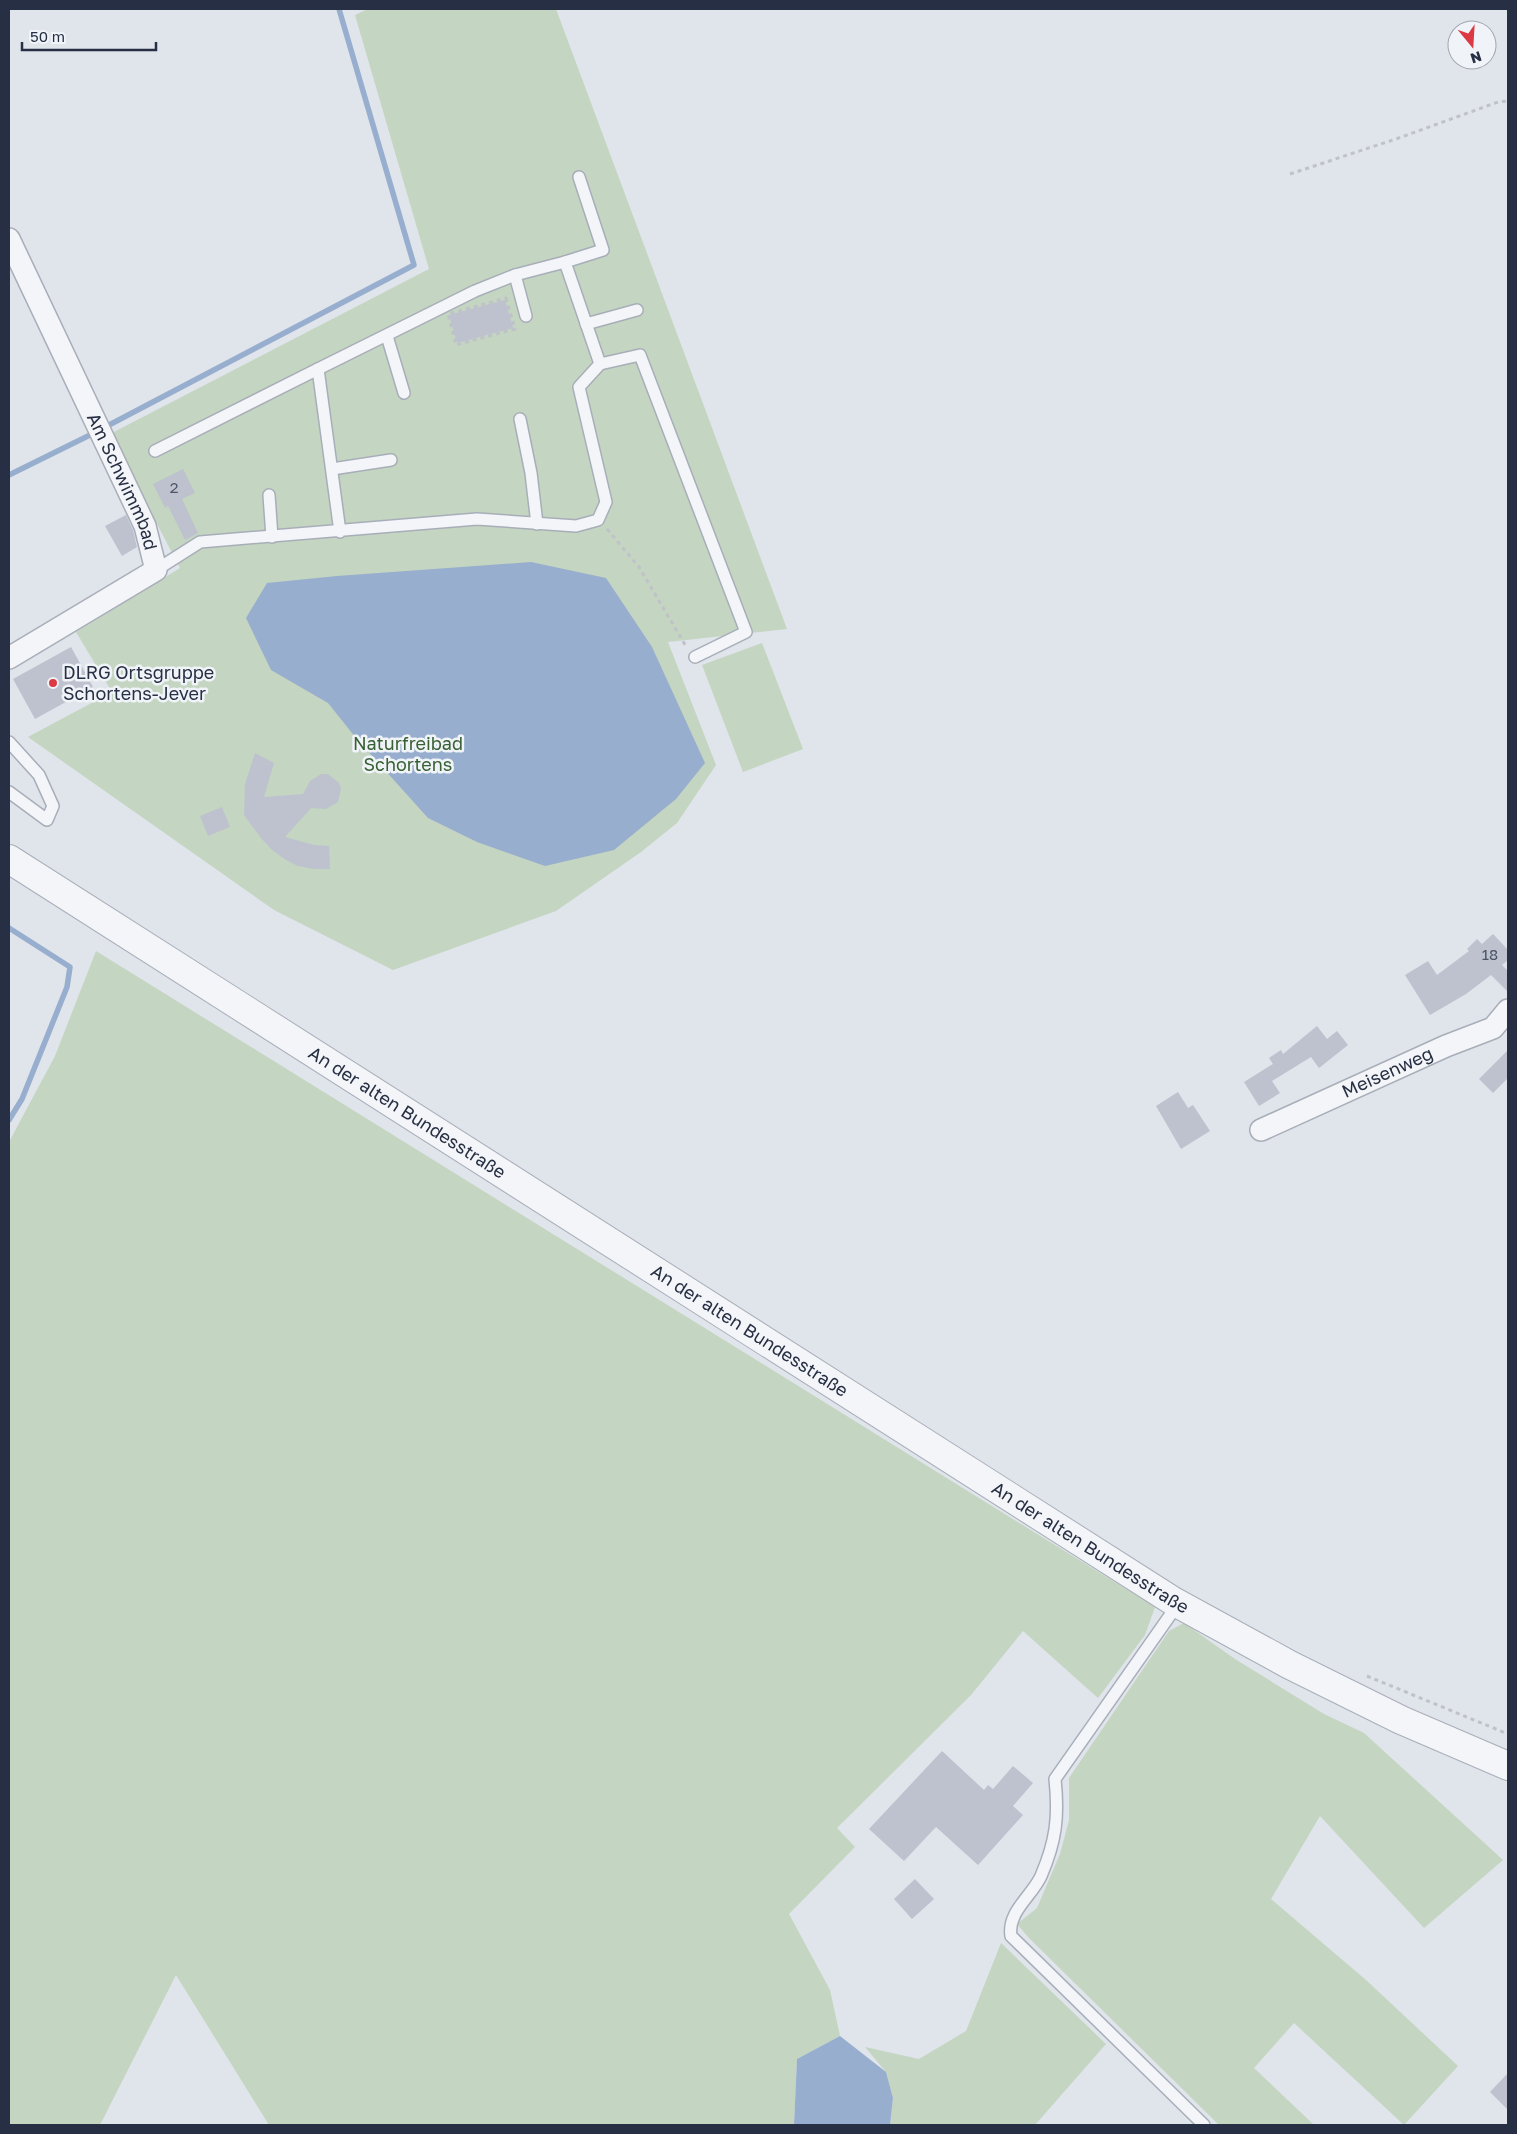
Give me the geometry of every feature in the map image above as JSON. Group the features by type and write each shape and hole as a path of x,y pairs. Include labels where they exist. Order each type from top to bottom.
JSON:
{"street":[{"name":"Am Schwimmbad","path":"9,239 145,526 156,570 9,658"},
{"name":"An der alten Bundesstraße","path":"9,859 1178,1604 1290,1665 1401,1720 1508,1766"},
{"name":"Meisenweg","path":"1261,1130 1446,1046 1493,1028 1508,1010"}],"lane":[{"path":"155,451 475,291 515,275 602,250 579,177"},
{"path":"565,262 600,364"},
{"path":"515,275 526,316"},
{"path":"586,324 637,310"},
{"path":"387,336 404,393"},
{"path":"156,570 200,542 477,520 576,526 598,520 606,502 579,387 600,364 640,355 746,632 695,657"},
{"path":"318,369 340,532"},
{"path":"520,418 531,473 537,524"},
{"path":"332,469 390,460"},
{"path":"269,494 272,537"},
{"path":"9,742 39,775 53,806 47,820 9,792"},
{"path":"1178,1604 1055,1779 1058,1809 1056,1834 1040,1878 1016,1912 1010,1928 1011,1936 1204,2125"}],"path":[{"path":"1290,174 1396,139 1498,102 1508,101"},
{"path":"506,298 515,329 456,345 448,314 506,298"},
{"path":"598,520 639,567 693,658 695,657"},
{"path":"1362,1674 1508,1734"}],"green space":[{"name":"Naturfreibad Schortens","path":"368,9 556,9 787,629 668,642 716,765 677,823 641,852 556,911 393,970 274,910 28,737 112,692 76,632 180,568 110,434 429,269 355,15"},
{"path":"762,643 803,749 743,772 702,665"},
{"path":"96,951 1155,1607 1145,1635 1098,1698 1023,1631 971,1695 837,1828 855,1847 789,1914 830,1990 840,2036 797,2059 794,2125 269,2125 176,1975 100,2125 9,2125 9,1142 55,1056"},
{"path":"1184,1623 1235,1659 1324,1714 1364,1733 1503,1860 1424,1928 1320,1816 1271,1899 1366,1980 1458,2066 1404,2125 1294,2023 1254,2068 1314,2125 1219,2125 1017,1924 1037,1908 1060,1854 1069,1820 1069,1778 1169,1631"},
{"path":"1001,1943 1106,2044 1035,2125 890,2125 893,2098 886,2072 865,2047 919,2059 966,2031"}],"water":[{"path":"531,562 606,578 652,647 705,763 676,799 614,850 545,866 477,842 428,818 356,738 328,703 271,670 246,618 267,583"},
{"path":"840,2036 886,2072 893,2098 890,2125 794,2125 797,2059"}],"building":[{"path":"505,300 513,328 457,343 449,315"},
{"path":"183,469 195,493 182,499 198,533 185,540 168,506 165,508 153,484"},
{"path":"126,515 133,530 137,547 122,556 105,526"},
{"name":"DLRG Ortsgruppe Schortens-Jever","path":"71,647 93,687 35,719 13,679"},
{"path":"255,753 274,763 264,797 303,794 310,781 321,774 328,774 339,783 341,789 338,802 326,809 311,808 285,837 314,845 329,846 330,869 313,869 298,866 286,860 272,850 244,815 245,784"},
{"path":"222,807 230,827 208,836 200,816"},
{"path":"1493,934 1508,950 1508,960 1502,965 1508,971 1508,992 1491,975 1466,994 1430,1015 1405,975 1428,961 1437,975 1469,951 1467,949 1477,939 1482,944"},
{"path":"1317,1026 1327,1039 1337,1031 1348,1045 1319,1068 1311,1057 1272,1081 1280,1093 1259,1106 1244,1082 1273,1064 1269,1058 1281,1050 1283,1054"},
{"path":"1508,1050 1508,1078 1493,1093 1479,1079"},
{"path":"1178,1092 1188,1108 1193,1105 1210,1131 1181,1149 1156,1106"},
{"path":"942,1751 984,1790 988,1785 993,1789 1013,1766 1033,1783 1013,1806 1023,1815 978,1865 936,1827 904,1861 869,1829"},
{"path":"915,1879 934,1899 912,1919 894,1899"},
{"path":"1508,2073 1508,2110 1490,2092"}],"waterway":[{"path":"9,475 90,435 414,265 339,9"},
{"path":"9,928 70,967 67,987 22,1099 9,1120"}],"place":[{"name":"DLRG Ortsgruppe Schortens-Jever","path":"53,683"}]}
